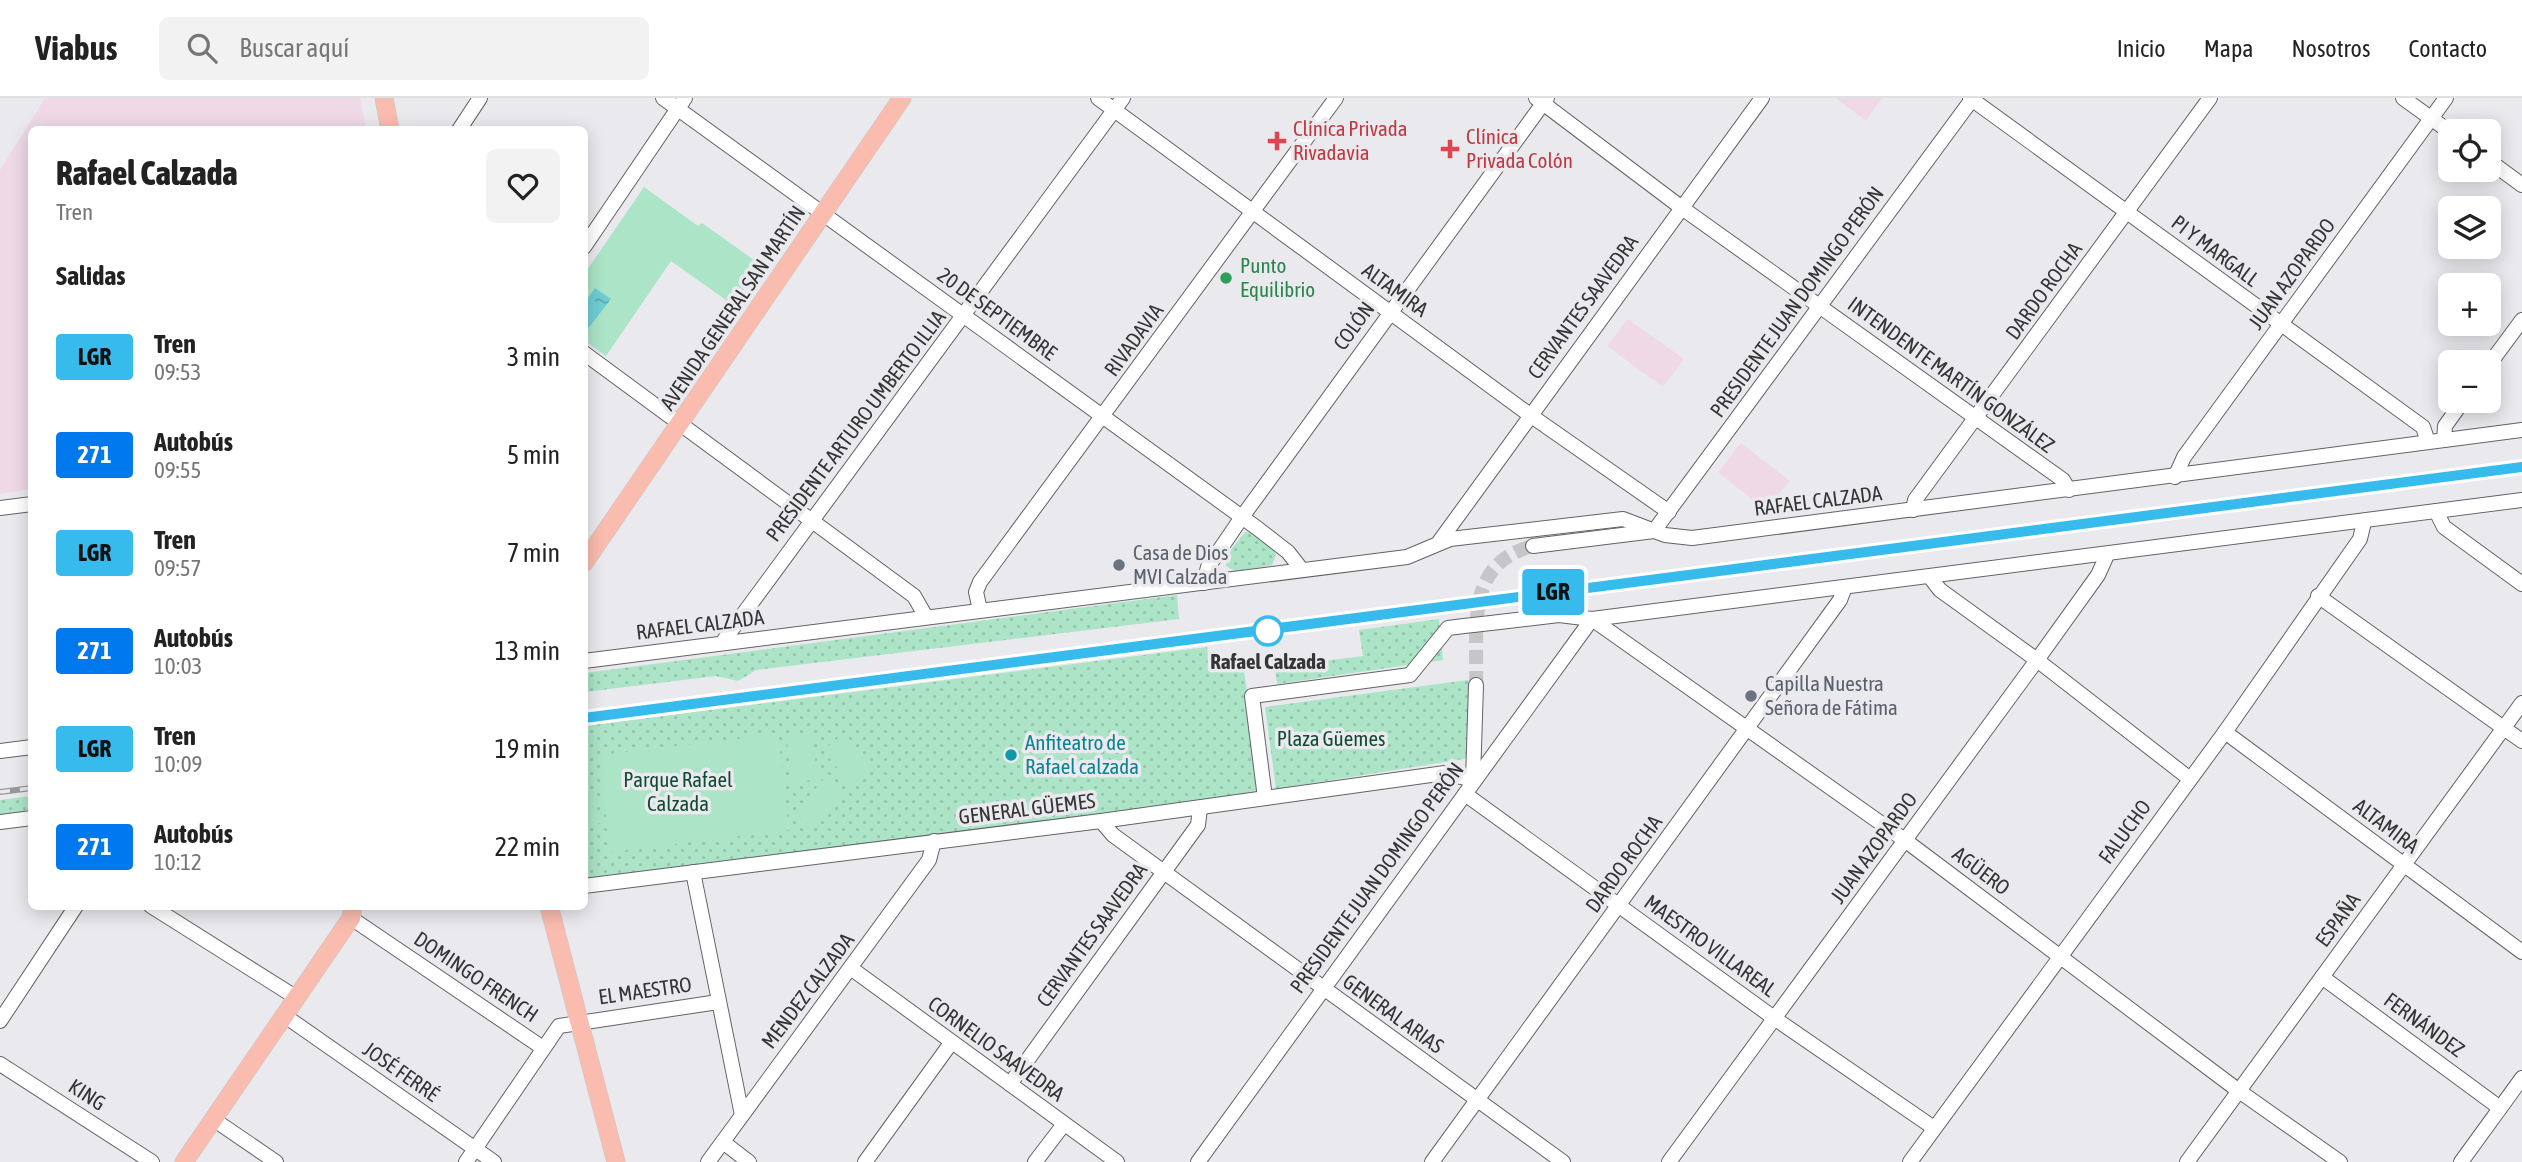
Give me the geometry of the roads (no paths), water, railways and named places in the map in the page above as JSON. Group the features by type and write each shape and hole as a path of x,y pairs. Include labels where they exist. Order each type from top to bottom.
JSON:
{"main road":[{"path":"384,98 389,126"},
{"name":"AVENIDA GENERAL SAN MARTÍN","path":"588,566 902,98"},
{"name":"AVENIDA GENERAL SAN MARTÍN","path":"588,558 601,543"},
{"path":"184,1162 356,910"},
{"path":"550,910 616,1162"}],"street":[{"path":"462,126 480,98"},
{"name":"20 DE SEPTIEMBRE","path":"663,98 681,103 824,214 1242,517 1288,552 1302,570"},
{"name":"ALTAMIRA","path":"1098,98 1118,104 1254,212 1530,415 1669,512"},
{"name":"RIVADAVIA","path":"980,610 976,593 980,582 1336,98"},
{"name":"CERVANTES SAAVEDRA","path":"1439,542 1762,98"},
{"name":"PI Y MARGALL","path":"1972,98 2423,427 2427,442"},
{"name":"PRESIDENTE JUAN DOMINGO PERÓN","path":"1654,531 1972,98"},
{"name":"DARDO ROCHA","path":"1913,510 1915,500 2129,213 2210,98"},
{"path":"2403,98 2438,123"},
{"name":"JUAN AZOPARDO","path":"2175,477 2184,457 2446,98"},
{"name":"INTENDENTE MARTÍN GONZÁLEZ","path":"1542,100 1682,208 2063,480 2069,489"},
{"name":"COLÓN","path":"1204,583 1208,567 1242,517 1542,100"},
{"path":"588,241 681,103"},
{"name":"PRESIDENTE ARTURO UMBERTO ILLIA","path":"722,643 1118,104"},
{"path":"2501,170 2522,185"},
{"path":"2500,350 2522,320"},
{"path":"588,356 914,596 926,617"},
{"path":"2444,440 2445,426 2454,413"},
{"name":"RAFAEL CALZADA","path":"588,660 1407,557 1421,554 1439,542 1623,519 1639,522 1654,531 1675,538 1692,538 2522,430"},
{"path":"1265,798 1252,696 1410,675 1448,628 1559,615 1592,619 2522,500"},
{"path":"0,508 28,504"},
{"path":"2436,511 2444,527 2522,584"},
{"name":"FALUCHO","path":"1910,1162 2225,732 2360,539 2364,522"},
{"path":"1533,546 1654,531"},
{"name":"JUAN AZOPARDO","path":"1669,1162 2037,660 2098,575 2107,555"},
{"path":"1930,577 1940,590 2037,660 2190,779"},
{"name":"DARDO ROCHA","path":"1432,1162 1748,729 1840,600 1845,587"},
{"path":"2318,596 2522,741"},
{"name":"PRESIDENTE JUAN DOMINGO PERÓN","path":"1198,1162 1592,619"},
{"name":"AGÜERO","path":"1592,619 1906,841 2239,1091 2340,1162"},
{"path":"1473,780 1476,685"},
{"name":"ESPAÑA","path":"2187,1162 2522,703"},
{"name":"ALTAMIRA","path":"2225,732 2522,952"},
{"path":"1446,773 1468,758 1474,747"},
{"path":"0,751 28,748"},
{"name":"GENERAL GÜEMES","path":"588,885 1101,821 1446,773 1473,780"},
{"name":"MAESTRO VILLAREAL","path":"1465,794 1774,1018 1934,1128"},
{"name":"CERVANTES SAAVEDRA","path":"1010,1084 1198,825 1200,808"},
{"path":"0,822 28,818"},
{"name":"GENERAL ARIAS","path":"1101,821 1113,835 1563,1162"},
{"name":"MENDEZ CALZADA","path":"708,1162 852,969 929,860 934,841"},
{"path":"693,872 742,1115"},
{"path":"0,1021 73,910"},
{"path":"157,910 297,998"},
{"name":"DOMINGO FRENCH","path":"356,910 543,1048"},
{"name":"CORNELIO SAAVEDRA","path":"852,969 1117,1162"},
{"name":"FERNÁNDEZ","path":"2322,976 2500,1108"},
{"name":"EL MAESTRO","path":"578,1021 718,1002"},
{"name":"JOSÉ FERRÉ","path":"285,1016 494,1162"},
{"path":"466,1162 559,1026 578,1021"},
{"path":"865,1162 951,1043"},
{"name":"KING","path":"0,1064 152,1162"},
{"path":"2461,1162 2522,1078"},
{"path":"213,1119 276,1162"},
{"path":"1035,1162 1063,1124"},
{"path":"723,1142 749,1162"}],"water":[{"path":"595,288 611,299 588,329 588,298"}],"tunnel":[{"path":"1476,685 1477,620 1479,600 1485,583 1495,567 1511,555 1533,546"}],"railway":[{"path":"588,717 2522,467"},
{"path":"0,792 28,788"}],"train":[{"name":"LGR","path":"588,717 2522,467"}],"place":[{"name":"Clínica Privada Rivadavia","path":"1277,141"},
{"name":"Clínica Privada Colón","path":"1450,149"},
{"name":"Punto Equilibrio","path":"1226,278"},
{"name":"Casa de Dios MVI Calzada","path":"1119,565"},
{"name":"Rafael Calzada","path":"1268,631"},
{"name":"Capilla Nuestra Señora de Fátima","path":"1751,696"},
{"name":"Anfiteatro de Rafael calzada","path":"1011,755"}],"park label":[{"name":"Plaza Güemes","path":"1331,739"},
{"name":"Parque Rafael Calzada","path":"678,792"}]}
